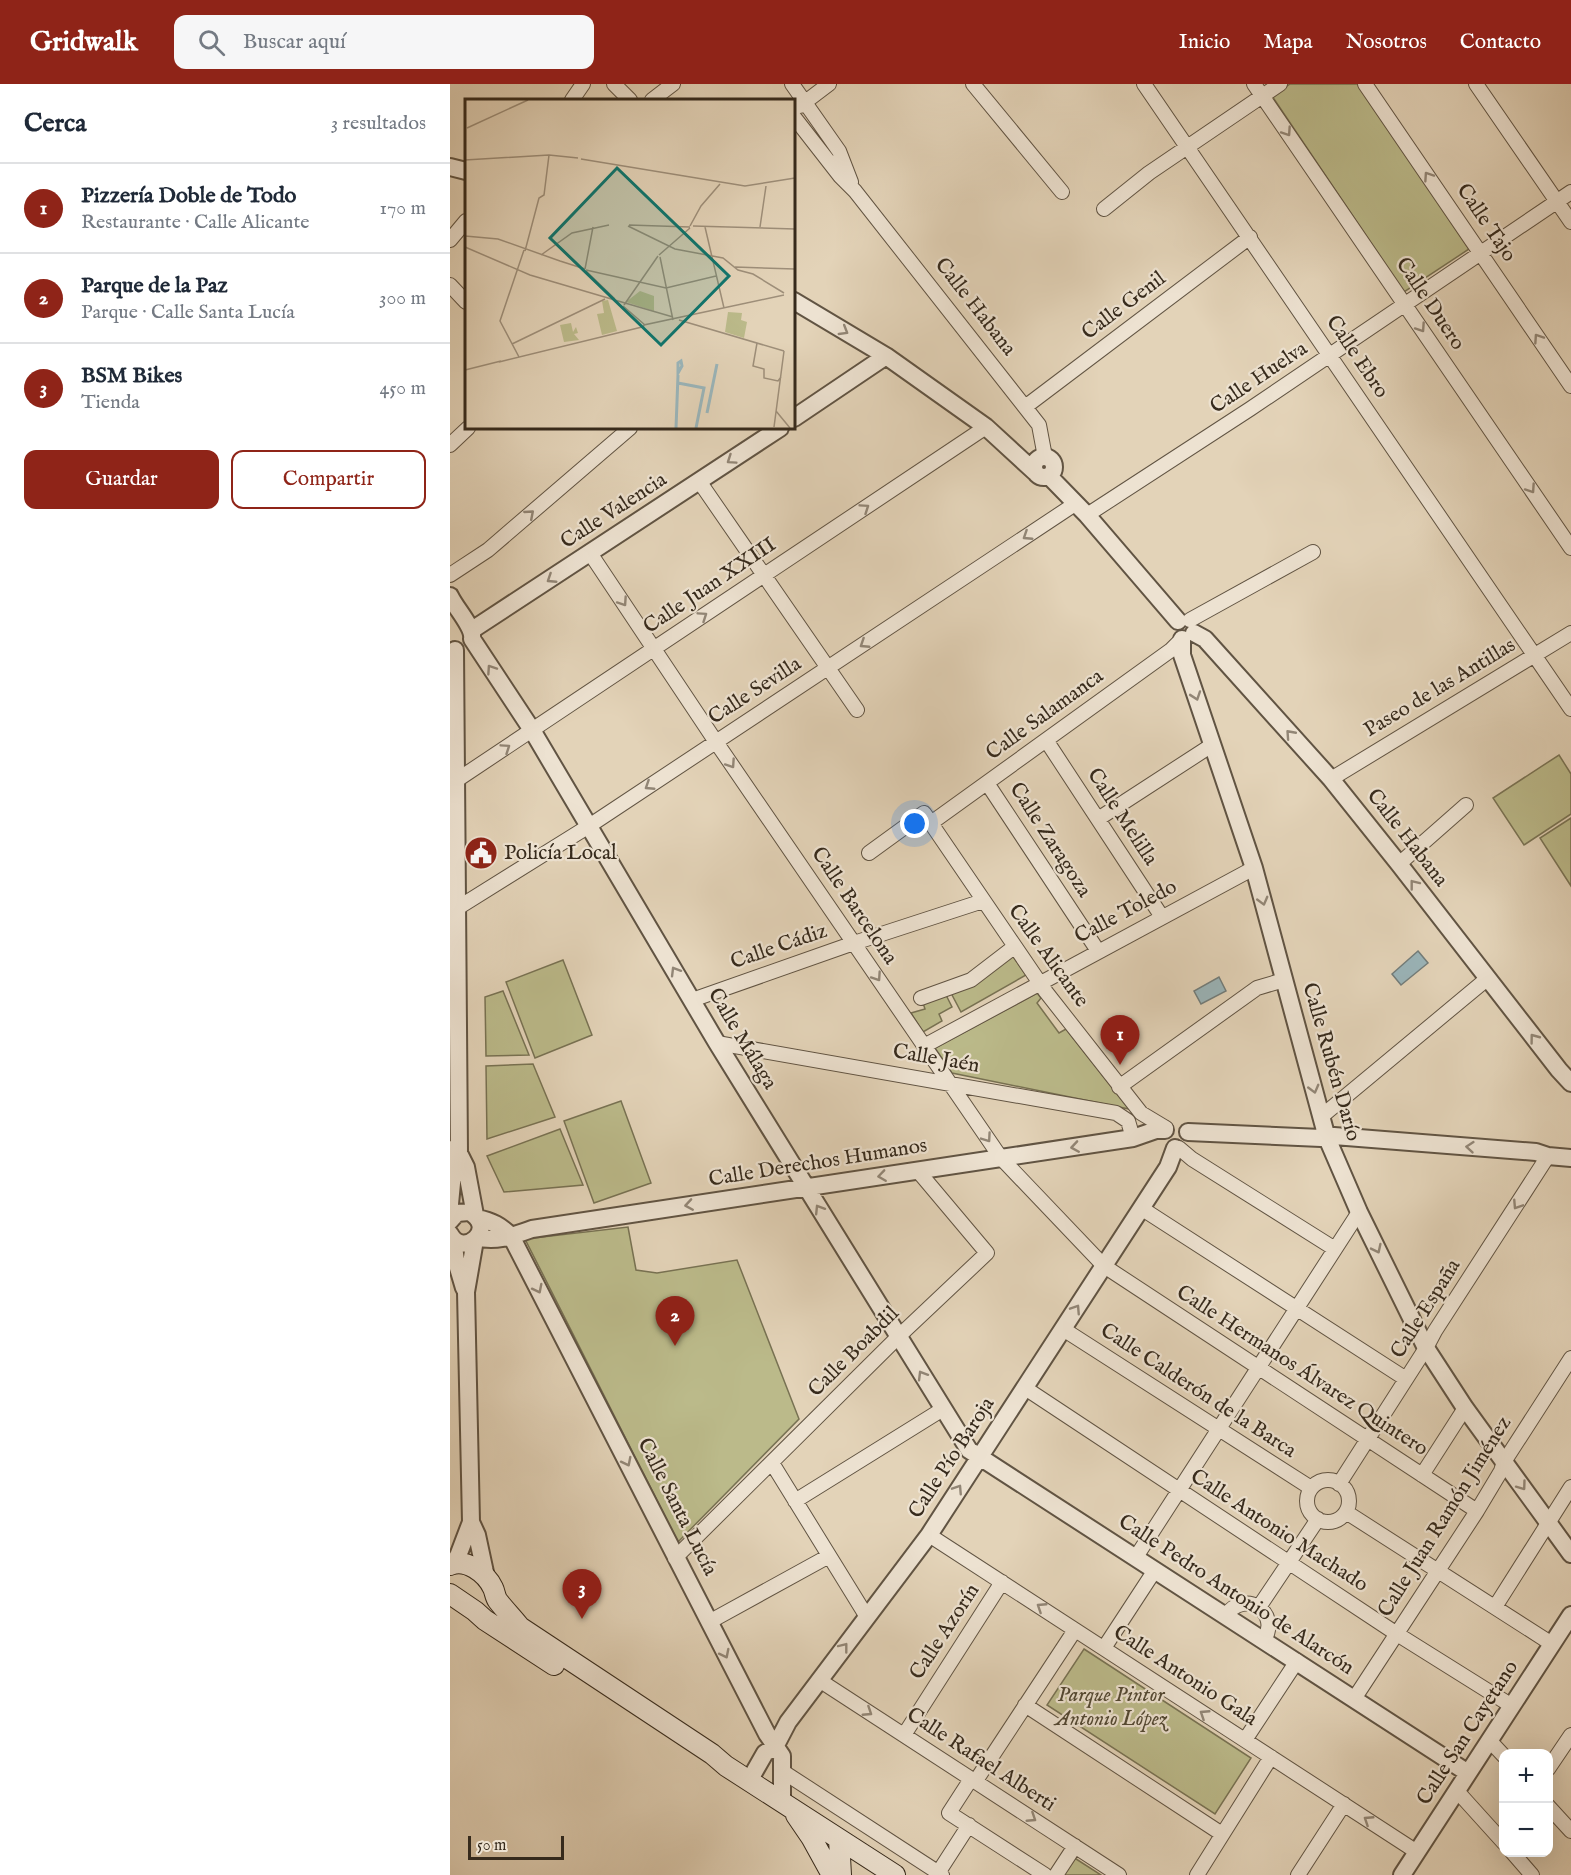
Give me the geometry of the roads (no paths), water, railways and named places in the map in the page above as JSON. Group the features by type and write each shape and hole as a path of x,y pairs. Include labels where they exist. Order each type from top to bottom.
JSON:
{"main road":[{"path":"452,1564 463,1564 475,1568 486,1576 494,1588 484,1606"},
{"path":"450,1594 484,1606 520,1627 712,1754 726,1766 895,1875"},
{"path":"484,1606 519,1635 530,1650 637,1718 708,1759 726,1766"},
{"path":"787,1805 838,1874"},
{"path":"838,1874 839,1839"},
{"path":"838,1874 870,1859"}],"street":[{"path":"614,84 629,99"},
{"path":"653,99 673,84"},
{"name":"Calle Habana","path":"792,84 799,106 839,151 855,191"},
{"path":"799,106 829,84"},
{"path":"973,84 1062,192"},
{"name":"Calle Ebro","path":"1144,84 1571,709"},
{"path":"1104,209 1258,90 1280,84"},
{"name":"Calle Tajo","path":"1365,84 1571,386"},
{"path":"1476,84 1571,222"},
{"name":"Calle Duero","path":"1258,90 1571,548"},
{"name":"Calle Habana","path":"795,118 1039,425 1046,457"},
{"path":"450,167 465,171"},
{"name":"Calle Huelva","path":"1081,510 1330,356 1571,192"},
{"path":"450,240 465,222"},
{"name":"Calle Genil","path":"1025,407 1250,237"},
{"path":"450,285 465,301"},
{"name":"Calle Habana","path":"795,302 886,356 986,427 1081,510 1186,628 1205,639 1331,779 1558,1070 1571,1083"},
{"path":"795,417 886,356"},
{"name":"Calle Juan XXIII","path":"457,780 986,427"},
{"path":"450,445 467,429"},
{"path":"450,574 488,550 629,429"},
{"name":"Calle Valencia","path":"453,649 465,648 464,628 590,553 778,429"},
{"path":"1042,474 1035,462 1046,457"},
{"path":"699,481 856,710"},
{"name":"Calle Sevilla","path":"456,909 589,826 828,667 1081,510"},
{"name":"Calle Salamanca","path":"931,823 1171,650 1186,628 1313,552"},
{"name":"Calle Barcelona","path":"590,553 716,742 1001,1158 1104,1266"},
{"name":"Calle Málaga","path":"450,598 464,628 532,730 717,1042 942,1409 969,1450 979,1456"},
{"name":"Calle Rubén Darío","path":"1186,628 1182,655 1254,868 1327,1138 1359,1212 1426,1348 1465,1408 1571,1554"},
{"name":"Paseo de las Antillas","path":"1331,779 1571,633"},
{"path":"453,649 457,780 459,1152 454,1162 450,1215 463,1211 501,1226 511,1236"},
{"name":"Calle Melilla","path":"1046,740 1162,917"},
{"path":"1098,819 1212,745"},
{"name":"Calle Zaragoza","path":"987,783 1098,951"},
{"path":"1399,864 1466,805"},
{"path":"869,853 924,813 931,823"},
{"name":"Calle Alicante","path":"931,823 1039,983 1140,1113 1192,1160 1335,1250"},
{"name":"Calle Toledo","path":"924,1046 1254,868"},
{"name":"Calle Cádiz","path":"692,1000 983,901"},
{"path":"921,998 970,980 1014,947"},
{"path":"1322,1116 1488,978"},
{"path":"1119,1087 1257,988 1284,980"},
{"name":"Calle Jaén","path":"717,1042 1116,1113 1128,1121 1133,1138"},
{"name":"Calle Derechos Humanos","path":"451,1237 460,1243 467,1244 476,1239 486,1240 511,1236 532,1230 1133,1138 1156,1130 1170,1139"},
{"name":"Calle Pío Baroja","path":"749,1781 765,1754 775,1747 788,1722 929,1535 1167,1167 1170,1139 1188,1140 1188,1132 1327,1138"},
{"path":"450,1136 466,1167 476,1217 481,1228 476,1239 466,1292 471,1522 458,1556 452,1564"},
{"path":"1327,1138 1334,1136 1536,1152 1548,1156 1571,1158"},
{"name":"Calle España","path":"1339,1484 1548,1156"},
{"name":"Calle Boabdil","path":"675,1558 987,1252 918,1171"},
{"path":"1141,1208 1406,1379"},
{"path":"1136,1557 1359,1212"},
{"name":"Calle Santa Lucía","path":"511,1236 675,1558 775,1747 782,1756 787,1805"},
{"path":"451,1237 466,1292"},
{"name":"Calle Hermanos Álvarez Quintero","path":"1104,1266 1477,1511"},
{"name":"Calle Calderón de la Barca","path":"1063,1329 1311,1488"},
{"name":"Calle Juan Ramón Jiménez","path":"1354,1699 1477,1511 1501,1472 1504,1462 1571,1358"},
{"name":"Calle Antonio Machado","path":"1025,1388 1397,1634 1512,1706"},
{"path":"1422,1475 1465,1408"},
{"path":"795,1501 942,1409"},
{"name":"Calle Pedro Antonio de Alarcón","path":"979,1456 1468,1773"},
{"path":"772,1463 867,1617"},
{"path":"1321,1481 1334,1481 1339,1484 1344,1488 1349,1499 1346,1512 1342,1517 1330,1522 1312,1515 1307,1502 1311,1488 1321,1481"},
{"path":"1495,1607 1571,1486"},
{"path":"1346,1512 1552,1644"},
{"path":"1259,1607 1318,1519"},
{"path":"471,1522 477,1534 486,1576"},
{"name":"Calle Antonio Gala","path":"929,1535 1417,1851"},
{"path":"709,1622 829,1556"},
{"path":"1104,1648 1155,1569"},
{"name":"Calle Azorín","path":"904,1736 1002,1582"},
{"path":"1226,1615 1239,1604 1259,1607 1266,1615 1269,1624 1264,1640"},
{"name":"Calle San Cayetano","path":"1402,1875 1571,1615"},
{"path":"1045,1875 1029,1871 949,1813 1075,1630"},
{"path":"1245,1740 1296,1661"},
{"name":"Calle Rafael Alberti","path":"819,1680 1119,1875"},
{"path":"1025,1705 1222,1834"},
{"path":"1553,1762 1571,1735"},
{"path":"1490,1740 1499,1751"},
{"path":"1197,1875 1270,1756"},
{"path":"782,1771 940,1874 969,1826"},
{"path":"1456,1791 1499,1839"},
{"path":"1298,1875 1344,1804"},
{"path":"1553,1811 1571,1831"},
{"path":"1056,1875 1075,1846"},
{"path":"1516,1857 1531,1874"}],"water":[{"path":"1418,951 1428,963 1401,985 1392,974"},
{"path":"1219,977 1226,991 1201,1004 1194,991"}],"place":[{"name":"Policía Local","path":"481,853"},
{"name":"Pizzería Doble de Todo","path":"1120,1065"},
{"name":"Parque de la Paz","path":"675,1346"},
{"name":"BSM Bikes","path":"582,1619"}],"park label":[{"name":"Parque Pintor Antonio López","path":"1111,1707"}]}
